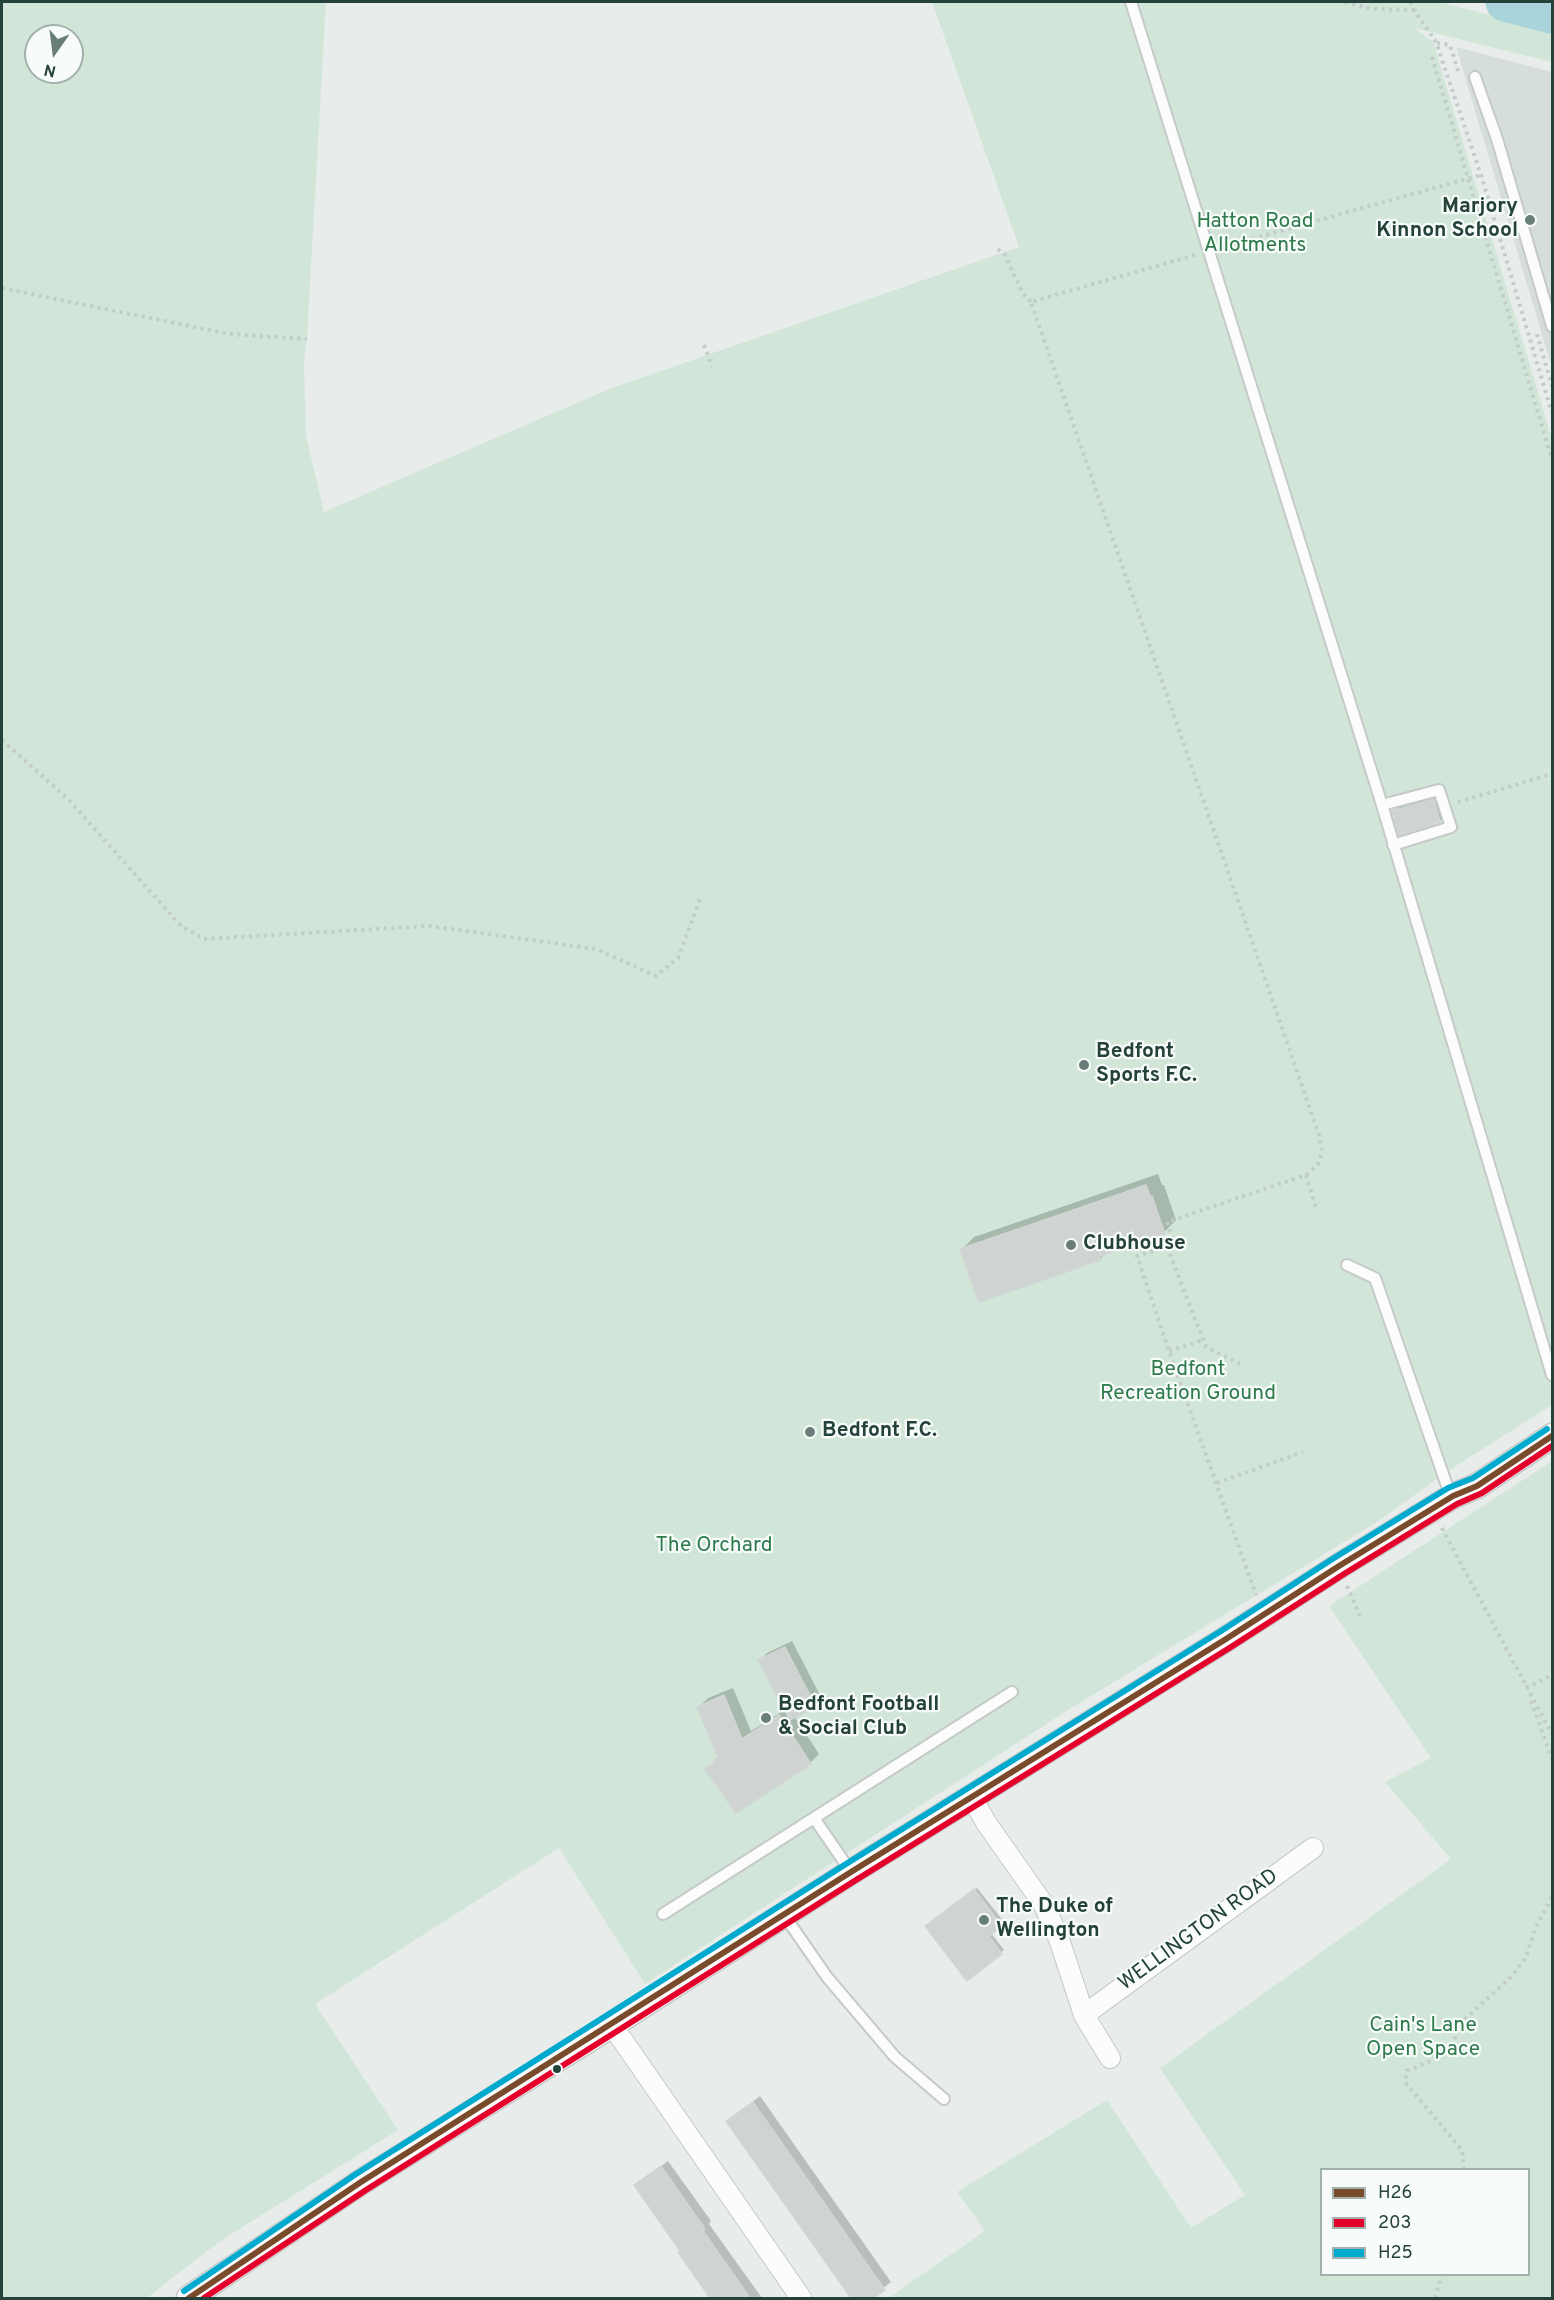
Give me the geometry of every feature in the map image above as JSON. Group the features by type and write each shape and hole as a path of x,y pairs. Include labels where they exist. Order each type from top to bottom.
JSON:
{"street":[{"path":"189,2298 360,2182 1339,1566 1453,1496 1477,1486 1552,1436"},
{"path":"972,1798 987,1824 1044,1905 1059,1940 1084,2014 1110,2058"},
{"name":"WELLINGTON ROAD","path":"1084,2014 1313,1848"},
{"path":"612,2025 801,2298"}],"lane":[{"path":"1131,2 1382,805 1552,1376"},
{"path":"1475,77 1497,139 1552,326"},
{"path":"1382,805 1439,790 1445,806 1451,826 1394,845"},
{"path":"1347,1265 1375,1278 1446,1483 1453,1496"},
{"path":"663,1914 1012,1692"},
{"path":"814,1818 851,1872"},
{"path":"784,1916 827,1977 895,2057 944,2099"}],"path":[{"path":"1345,2 1372,9 1414,10"},
{"path":"1410,2 1436,42 1481,175 1552,412"},
{"path":"1432,57 1552,460"},
{"path":"1031,302 1481,175"},
{"path":"998,249 1005,255 1023,294 1031,302 1319,1135 1322,1152 1318,1164 1306,1174 1167,1222 1174,1244 1137,1256 1264,1615"},
{"path":"2,284 9,290"},
{"path":"2,288 229,334 308,339"},
{"path":"704,345 712,367"},
{"path":"2,740 69,800 181,926 204,939 429,926 596,949 656,976 678,958 701,897"},
{"path":"1445,806 1552,774"},
{"path":"1306,1174 1317,1211"},
{"path":"1167,1247 1206,1347 1244,1366"},
{"path":"1169,1351 1203,1340"},
{"path":"1217,1483 1303,1452"},
{"path":"1432,1509 1552,1734"},
{"path":"1339,1566 1360,1616"},
{"path":"1526,1688 1552,1676"},
{"path":"1526,1688 1552,1759"},
{"path":"1464,2168 1462,2150 1405,2082 1407,2071 1447,2054 1464,2019 1513,1976 1526,1957 1536,1927 1552,1897"},
{"path":"1435,2298 1441,2276"}],"shaded area":[{"name":"Marjory Kinnon School","path":"1456,47 1552,72 1552,368"}],"green space":[{"path":"2,2 326,2 304,361 306,436 324,512 609,389 1019,247 932,2 1439,2 1552,30 1552,62 1414,28 1433,42 1552,439 1552,1405 1451,1469 1377,1522 1068,1710 645,1984 559,1848 315,2004 398,2130 220,2241 147,2298 2,2298"},
{"name":"Cain's Lane Open Space","path":"1552,1461 1552,2298 888,2298 985,2231 957,2192 1107,2100 1191,2228 1245,2195 1160,2068 1451,1859 1385,1782 1431,1758 1329,1606"}],"building":[{"path":"1434,799 1440,822 1399,835 1392,811"},
{"name":"Clubhouse","path":"1146,1185 1165,1234 1100,1256 1101,1260 979,1302 960,1249"},
{"path":"785,1647 816,1707 790,1720 758,1660"},
{"path":"724,1695 742,1739 779,1715 811,1764 736,1813 705,1769 718,1757 697,1707"},
{"path":"974,1889 1002,1926 989,1936 1002,1954 967,1981 925,1926"},
{"path":"753,2102 885,2290 874,2298 851,2298 726,2121"},
{"path":"661,2166 750,2298 710,2298 678,2252 680,2251 634,2185"}],"waterway":[{"path":"1505,2 1552,14"}],"transit line":[{"name":"H25","path":"184,2291 356,2174 846,1864 1221,1631 1334,1558 1448,1488 1473,1478 1547,1429"},
{"name":"H26","path":"189,2298 361,2182 851,1872 1226,1639 1339,1566 1453,1496 1477,1486 1552,1436"},
{"name":"203","path":"204,2298 366,2190 856,1880 1457,1504 1482,1493 1552,1446"}],"place":[{"name":"Marjory Kinnon School","path":"1530,220"},
{"name":"Bedfont Sports F.C.","path":"1084,1065"},
{"name":"Clubhouse","path":"1071,1245"},
{"name":"Bedfont F.C.","path":"810,1432"},
{"name":"Bedfont Football & Social Club","path":"766,1718"},
{"name":"The Duke of Wellington","path":"984,1920"}],"park label":[{"name":"Hatton Road Allotments","path":"1255,235"},
{"name":"Bedfont Recreation Ground","path":"1188,1383"},
{"name":"The Orchard","path":"714,1547"}]}
